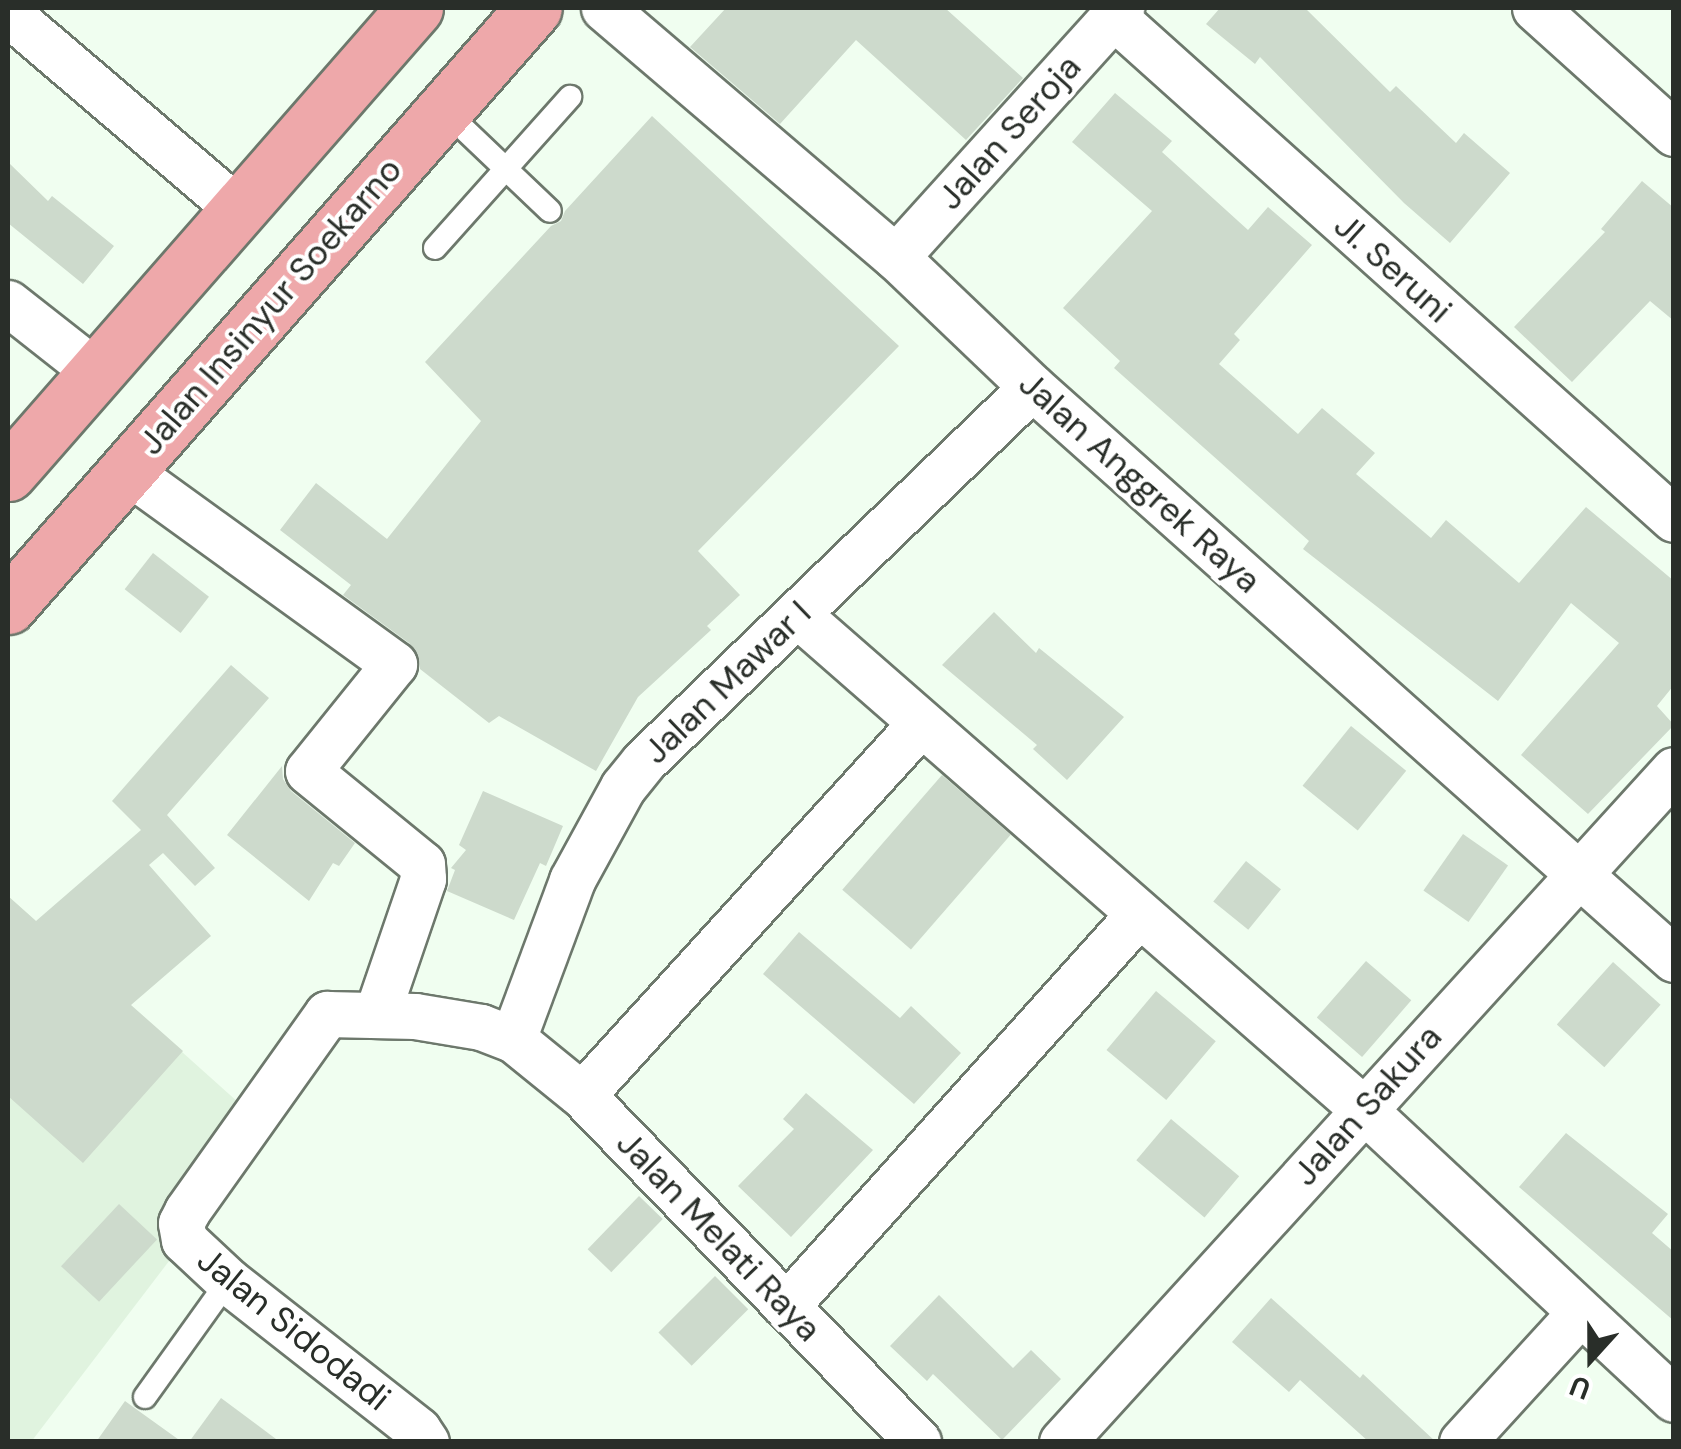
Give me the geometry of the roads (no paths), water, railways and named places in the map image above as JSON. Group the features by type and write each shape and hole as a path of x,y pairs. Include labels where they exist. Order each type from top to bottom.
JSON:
{"main road":[{"path":"8,473 415,8"},
{"name":"Jalan Insinyur Soekarno","path":"8,606 534,8"}],"street":[{"name":"Jalan Anggrek Raya","path":"604,8 896,257 1032,387 1674,959"},
{"path":"1535,8 1674,132"},
{"name":"Jalan Seroja","path":"896,257 1117,12"},
{"name":"Jl. Seruni","path":"1117,12 1674,519"},
{"path":"8,13 239,210"},
{"path":"8,303 97,373"},
{"name":"Jalan Mawar I","path":"513,1039 572,880 622,787 1032,387"},
{"path":"126,470 394,664 308,771 422,864 423,879 377,1013 449,1021 513,1039"},
{"path":"797,614 1363,1109 1674,1399"},
{"path":"582,1095 922,723"},
{"name":"Jalan Sakura","path":"1062,1442 1674,770"},
{"path":"786,1306 1138,915"},
{"name":"Jalan Sidodadi","path":"377,1013 327,1014 215,1167 181,1223 184,1240 228,1281 418,1430 426,1442"},
{"name":"Jalan Melati Raya","path":"513,1039 582,1095 918,1442"},
{"path":"1462,1442 1579,1314"}],"lane":[{"path":"435,248 570,97"},
{"path":"444,109 550,211"},
{"path":"145,1397 228,1281"}]}
